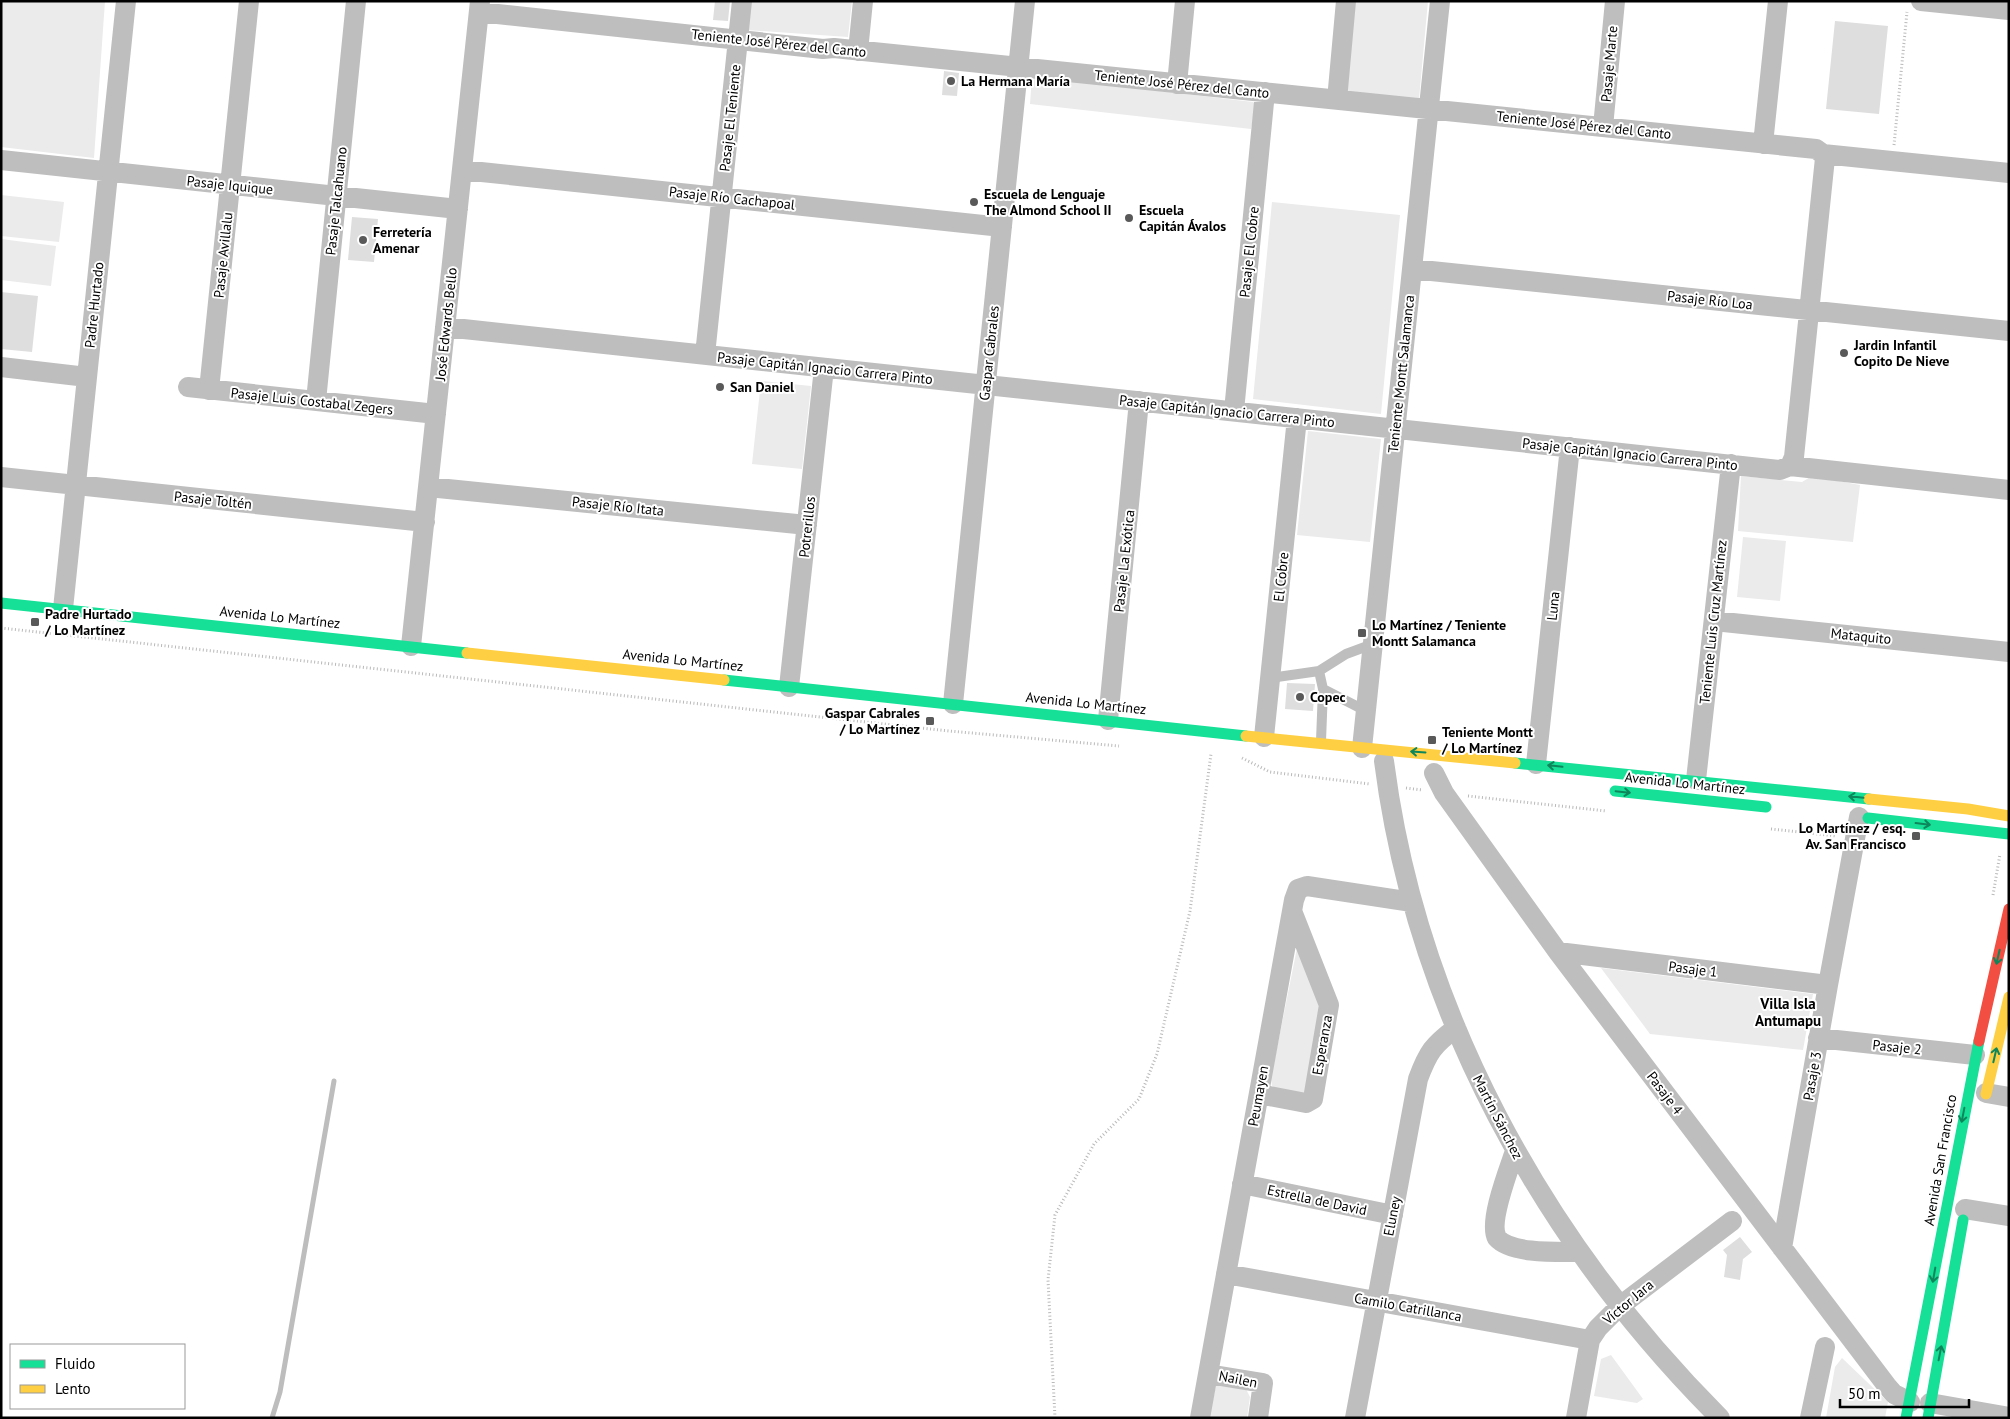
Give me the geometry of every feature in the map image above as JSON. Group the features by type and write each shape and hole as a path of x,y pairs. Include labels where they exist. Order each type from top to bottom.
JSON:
{"main road":[{"name":"Avenida Lo Martínez","path":"1,603 1362,748 1696,780 1968,809 2009,816"},
{"name":"Avenida Lo Martínez","path":"1362,748 1391,763"},
{"name":"Avenida Lo Martínez","path":"1602,790 1780,808"},
{"path":"1854,816 2009,834"},
{"name":"Avenida San Francisco","path":"1908,1410 1975,1055 2009,909"},
{"path":"1985,1101 2009,996"},
{"path":"1929,1410 1966,1204"}],"street":[{"name":"Padre Hurtado","path":"63,610 126,1"},
{"name":"Pasaje Avillalu","path":"209,390 249,1"},
{"name":"Pasaje Talcahuano","path":"316,401 356,1"},
{"name":"Pasaje El Teniente","path":"705,355 742,1"},
{"path":"858,51 864,1"},
{"name":"Gaspar Cabrales","path":"953,704 1025,1"},
{"path":"1177,84 1185,1"},
{"path":"1337,100 1346,1"},
{"name":"Teniente Montt Salamanca","path":"1362,748 1440,1"},
{"name":"Pasaje Marte","path":"1603,127 1615,1"},
{"path":"1763,144 1778,1"},
{"path":"1914,6 2009,10"},
{"name":"Teniente José Pérez del Canto","path":"480,7 823,49 834,48 1816,149 1823,154 2009,173"},
{"name":"José Edwards Bello","path":"412,646 480,7"},
{"name":"Pasaje El Cobre","path":"1234,412 1265,92"},
{"path":"1790,466 1794,457 1825,158 1823,154"},
{"name":"Pasaje Iquique","path":"1,160 458,209"},
{"name":"Pasaje Río Cachapoal","path":"462,170 1002,227"},
{"name":"Pasaje Río Loa","path":"1412,269 2009,331"},
{"name":"Pasaje Capitán Ignacio Carrera Pinto","path":"445,327 1780,470 1790,466 2009,490"},
{"path":"1,367 87,377"},
{"name":"Potrerillos","path":"789,687 824,368"},
{"name":"Pasaje Luis Costabal Zegers","path":"188,387 436,414"},
{"name":"Pasaje La Exótica","path":"1108,720 1140,401"},
{"name":"El Cobre","path":"1264,737 1297,418"},
{"name":"Luna","path":"1536,764 1570,447"},
{"name":"Teniente Luis Cruz Martínez","path":"1696,780 1730,464"},
{"name":"Pasaje Toltén","path":"1,477 425,522"},
{"name":"Pasaje Río Itata","path":"428,487 807,525"},
{"name":"Mataquito","path":"1714,621 2009,652"},
{"name":"Martín Sánchez","path":"1391,763 1387,786 1400,856 1412,902 1425,944 1456,1028 1494,1111 1547,1205 1579,1252 1652,1345 1720,1418"},
{"name":"Pasaje 4","path":"1437,778 1558,952 1887,1386 1908,1410"},
{"name":"Pasaje 3","path":"1782,1248 1855,838 1854,816"},
{"name":"Peumayen","path":"1200,1418 1292,911 1298,889 1307,886 1412,902"},
{"name":"Esperanza","path":"1259,1094 1306,1103 1313,1099 1329,1005 1292,911"},
{"name":"Pasaje 1","path":"1558,952 1828,985"},
{"name":"Eluney","path":"1355,1418 1418,1079 1427,1056 1438,1042 1456,1028"},
{"name":"Pasaje 2","path":"1818,1038 1975,1055"},
{"path":"1985,1101 2009,1097"},
{"path":"1515,1151 1499,1201 1494,1226 1497,1238 1505,1245 1525,1249 1579,1252"},
{"name":"Estrella de David","path":"1242,1184 1393,1215"},
{"path":"1966,1204 2009,1216"},
{"name":"Víctor Jara","path":"1576,1418 1590,1340 1598,1328 1620,1306 1732,1221"},
{"name":"Camilo Catrillanca","path":"1226,1274 1590,1340"},
{"path":"1810,1418 1825,1347"},
{"name":"Nailen","path":"1208,1374 1264,1383 1258,1418"},
{"path":"1929,1410 2009,1417"}],"lane":[{"path":"1270,678 1319,671 1346,654 1372,644"},
{"path":"1319,671 1323,689 1321,743"},
{"path":"1323,689 1366,711"}],"path":[{"path":"1893,161 1914,6"},
{"path":"1,628 939,730 1123,747"},
{"path":"1055,1418 1048,1280 1055,1215 1094,1144 1138,1099 1157,1054 1190,911 1214,731"},
{"path":"1210,754 1220,755"},
{"path":"1240,757 1270,772 1387,786 1437,778 1610,812"},
{"path":"1767,829 1855,838"},
{"path":"1990,852 2000,853"}],"shaded area":[{"path":"1,1 105,1 94,158 1,147"},
{"path":"747,1 852,1 848,37 746,30"},
{"path":"1352,1 1428,1 1419,99 1343,91"},
{"path":"1032,76 1253,102 1256,105 1251,129 1030,104"},
{"path":"1,195 64,202 59,242 1,236"},
{"path":"1272,202 1400,215 1381,414 1253,399"},
{"path":"1,239 56,246 51,286 1,280"},
{"path":"761,381 811,386 802,469 752,464"},
{"path":"1308,431 1381,439 1370,542 1297,535"},
{"path":"1741,476 1802,482 1812,476 1860,485 1853,542 1738,531"},
{"path":"1743,537 1786,541 1780,601 1737,597"},
{"path":"1297,948 1322,1007 1309,1091 1303,1095 1279,1090 1272,1086 1271,1078"},
{"path":"1601,968 1813,994 1803,1050 1650,1034"},
{"path":"1611,1355 1643,1399 1637,1403 1594,1396 1601,1359"},
{"path":"1842,1358 1888,1402 1885,1418 1826,1418 1835,1367"},
{"path":"1217,1381 1246,1389 1250,1397 1247,1418 1209,1418"}],"building":[{"path":"715,1 730,1 728,21 713,20"},
{"path":"1835,21 1888,26 1879,114 1826,109"},
{"name":"La Hermana María","path":"944,71 959,73 957,96 942,95"},
{"name":"Ferretería Amenar","path":"352,217 378,219 374,262 348,260"},
{"path":"1,292 38,296 32,352 1,349"},
{"name":"Copec","path":"1287,683 1315,684 1313,711 1285,709"},
{"path":"1740,1237 1752,1252 1743,1259 1740,1280 1724,1277 1727,1255 1723,1250"}],"waterway":[{"path":"272,1418 280,1392 334,1081"}],"traffic: fast":[{"path":"1,603 467,653"},
{"path":"724,680 1246,736"},
{"path":"1515,763 1869,799"},
{"path":"1615,791 1766,807"},
{"path":"1868,818 2009,834"},
{"path":"1906,1418 1979,1041"},
{"path":"1928,1418 1963,1220"}],"traffic: slow":[{"path":"467,653 724,680"},
{"path":"1246,736 1515,763"},
{"path":"1869,799 1968,809 2009,816"},
{"path":"1986,1094 2009,997"}],"traffic: jam":[{"path":"1979,1041 2009,909"}],"place":[{"name":"La Hermana María","path":"951,81"},
{"name":"Escuela de Lenguaje The Almond School II","path":"974,202"},
{"name":"Escuela Capitán Ávalos","path":"1129,218"},
{"name":"Ferretería Amenar","path":"363,240"},
{"name":"Jardin Infantil Copito De Nieve","path":"1844,353"},
{"name":"San Daniel","path":"720,387"},
{"name":"Padre Hurtado / Lo Martínez","path":"35,622"},
{"name":"Lo Martínez / Teniente Montt Salamanca","path":"1362,633"},
{"name":"Copec","path":"1300,697"},
{"name":"Gaspar Cabrales / Lo Martínez","path":"930,721"},
{"name":"Teniente Montt / Lo Martínez","path":"1432,740"},
{"name":"Lo Martínez / esq. Av. San Francisco","path":"1916,836"}],"district":[{"name":"Villa Isla Antumapu","path":"1788,1012"}]}
